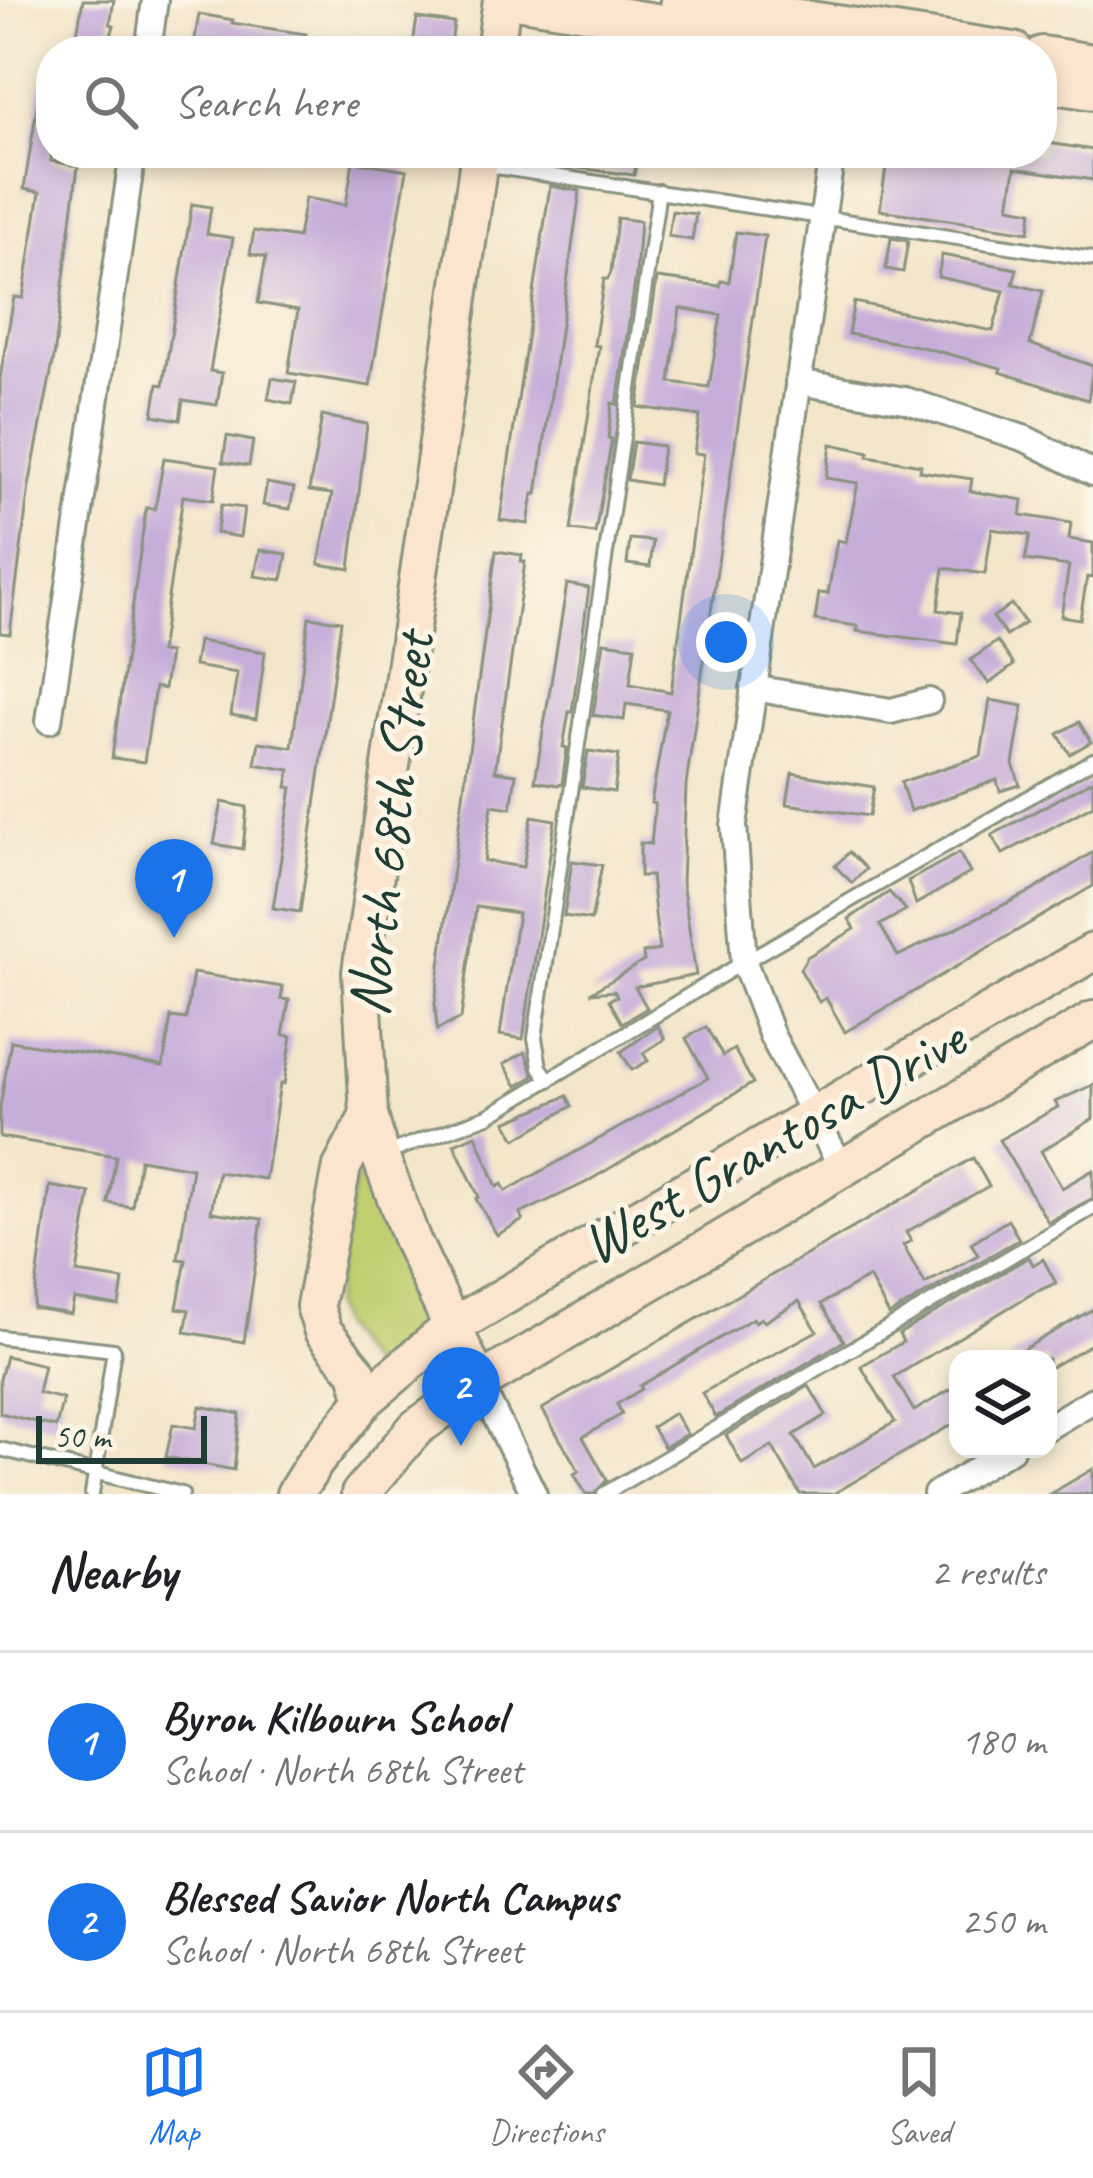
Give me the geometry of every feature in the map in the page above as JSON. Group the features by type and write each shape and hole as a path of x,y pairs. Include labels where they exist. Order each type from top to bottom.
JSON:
{"street":[{"path":"150,36 155,0"},
{"path":"497,36 502,0"},
{"path":"516,0 606,14 884,36"},
{"path":"679,0 849,32"},
{"path":"1057,57 1093,63"},
{"path":"1057,86 1093,92"},
{"path":"49,721 131,168"},
{"name":"North 68th Street","path":"478,168 361,972 369,1114 380,1155 450,1328 479,1383"},
{"path":"830,168 734,825 744,962 772,1036 842,1168"},
{"path":"798,382 905,400 1026,439 1093,473"},
{"path":"753,688 891,711 929,701"},
{"name":"West Grantosa Drive","path":"450,1328 1093,952"},
{"name":"West Grantosa Drive","path":"479,1383 1093,1020"},
{"path":"365,1400 357,1372 323,1331 315,1306 342,1167 369,1114"},
{"path":"295,1494 365,1400 450,1328"},
{"path":"316,1462 361,1493 416,1428 479,1383 534,1494"},
{"path":"1057,1422 1093,1400"},
{"path":"936,1494 997,1458"}],"lane":[{"path":"603,36 606,14"},
{"path":"534,168 1093,259"},
{"path":"549,1080 540,1067 535,1038 659,191"},
{"path":"380,1155 488,1116 1093,760"},
{"path":"604,1494 1093,1208"},
{"path":"0,1337 114,1350 92,1494"},
{"path":"0,1449 182,1494"}],"green space":[{"path":"359,1178 372,1191 423,1320 372,1370 340,1328 332,1305 353,1184"}],"building":[{"path":"83,0 114,0 111,36 77,36"},
{"path":"199,14 306,34 306,36 195,36"},
{"path":"417,18 454,23 452,36 414,36"},
{"path":"36,113 36,168 78,168 54,357 29,486 10,634 0,633 0,378 14,297 23,298 40,192 24,189"},
{"path":"1057,144 1093,150 1093,180 1015,168 1057,168"},
{"path":"352,168 407,170 370,386 288,373 298,310 258,303 266,257 250,254 254,231 298,238 305,198 346,205"},
{"path":"577,168 635,168 634,175"},
{"path":"886,168 1015,168 1009,207 1032,211 1029,232 880,210"},
{"path":"550,186 580,191 537,494 533,494 528,524 500,520"},
{"path":"192,204 211,207 207,234 233,238 210,371 222,373 217,405 183,400 180,420 153,415 158,384 163,385"},
{"path":"672,211 696,214 692,240 668,236"},
{"path":"617,218 640,221 636,275 617,404 612,403 608,438 612,439 595,533 571,530 599,346 594,345 604,279 611,272"},
{"path":"736,232 765,236 686,785 682,882 696,975 635,987 647,1008 622,1023 609,1000 617,996 614,991 590,993 644,961 643,953 659,950 651,876 640,876 640,843 651,844 655,804 651,803 667,710 626,704 624,720 593,715 604,642 635,646 630,684 671,692 704,454 694,453 700,416 638,407 657,278 720,286 721,281 729,282","holes":["680,308 721,315 709,387 670,382"]},
{"path":"891,238 908,241 903,272 886,269"},
{"path":"942,255 1017,269 1013,284 1043,291 1030,344 1093,366 1088,400 1000,372 1001,368 848,334 854,302 993,331 1004,291 938,277"},
{"path":"272,378 296,382 292,404 268,399"},
{"path":"322,416 367,424 350,569 319,564 332,494 309,491"},
{"path":"227,436 253,441 249,466 223,462"},
{"path":"633,442 663,446 658,485 627,480"},
{"path":"831,444 921,465 920,471 972,479 970,491 1023,500 1021,515 1071,523 1069,539 1093,543 1093,578 1087,577 1080,619 1061,616 1069,566 1025,560 1030,535 992,529 985,574 944,568 938,610 961,613 957,644 857,631 858,626 815,620 819,593 828,594 837,540 846,542 858,483 826,478"},
{"path":"164,458 218,466 213,500 183,496 160,652 169,653 164,689 155,687 144,762 112,758 146,508 155,509"},
{"path":"267,483 294,488 290,509 263,505"},
{"path":"221,505 244,508 240,537 216,533"},
{"path":"630,539 653,541 650,567 627,564"},
{"path":"260,550 287,554 282,580 255,576"},
{"path":"496,551 522,555 521,562 525,562 495,771 516,774 511,808 492,805 484,861 523,867 532,816 555,820 523,1039 500,1035 518,913 476,907 461,1018 437,1030 435,1003"},
{"path":"567,584 589,588 563,747 567,748 562,784 558,785 535,781"},
{"path":"1011,604 1025,623 1006,636 993,617"},
{"path":"309,617 341,621 300,912 273,908 292,788 287,787 290,770 255,764 259,742 292,747"},
{"path":"198,641 265,652 256,719 231,715 237,673 194,666"},
{"path":"997,641 1014,665 989,684 971,660"},
{"path":"990,700 1023,706 1013,764 1020,785 1000,791 997,780 910,811 901,782 981,756"},
{"path":"1079,722 1091,742 1070,754 1058,734"},
{"path":"588,751 619,755 614,792 582,787"},
{"path":"792,773 874,787 869,816 787,804"},
{"path":"1093,780 1093,805 1003,854 992,835"},
{"path":"222,802 247,807 243,849 214,844"},
{"path":"849,852 866,869 852,883 835,866"},
{"path":"1093,852 1093,886 845,1032 826,998 819,1002 800,969 807,957 855,929 849,919 889,892 906,910 880,925 898,956 1032,891"},
{"path":"959,853 970,873 916,904 908,881"},
{"path":"572,861 602,865 591,920 564,916"},
{"path":"193,973 283,987 281,999 289,1000 283,1035 292,1036 265,1179 218,1172 211,1212 262,1219 244,1342 185,1332 189,1310 177,1308 186,1260 178,1259 192,1168 140,1159 132,1207 108,1203 116,1156 0,1137 11,1041 163,1066 171,1017 186,1019"},
{"path":"658,1026 665,1039 643,1053 648,1061 632,1070 621,1052"},
{"path":"706,1027 723,1056 734,1049 753,1083 585,1183 520,1214 523,1220 497,1235 476,1199 454,1144 476,1135 497,1187 502,1184 506,1191 708,1078 686,1038"},
{"path":"525,1052 534,1076 517,1086 504,1064"},
{"path":"1093,1085 1093,1119 1041,1151 1062,1188 1093,1170 1093,1198 1048,1222 999,1140 1058,1107 1055,1102"},
{"path":"567,1096 572,1106 516,1139 506,1122"},
{"path":"973,1158 989,1186 906,1232 911,1241 903,1245 925,1284 978,1255 971,1243 1008,1220 1019,1239 889,1315 869,1277 821,1304 844,1341 716,1417 702,1393 817,1331 799,1301 764,1322 753,1318 640,1386 617,1404 622,1414 583,1437 607,1480 594,1494 586,1494 574,1474 579,1471 542,1409"},
{"path":"50,1186 90,1193 77,1273 123,1280 119,1306 74,1299 71,1314 33,1308"},
{"path":"1029,1257 1033,1265 1043,1259 1056,1283 894,1377 914,1411 949,1390 949,1426 833,1494 800,1494 772,1446 742,1464 726,1435 809,1386 826,1415 794,1435 814,1469 895,1422 861,1366 903,1342 899,1334"},
{"path":"1093,1309 1093,1343 1057,1364 1057,1350 1022,1350"},
{"path":"6,1356 44,1365 38,1393 63,1399 56,1427 0,1413"},
{"path":"200,1406 240,1414 234,1470 166,1457 173,1424 196,1428"},
{"path":"674,1413 687,1434 664,1447 652,1427"},
{"path":"1093,1469 1093,1494 1050,1494"}],"place":[{"name":"Byron Kilbourn School","path":"174,938"},
{"name":"Blessed Savior North Campus","path":"461,1446"}]}
